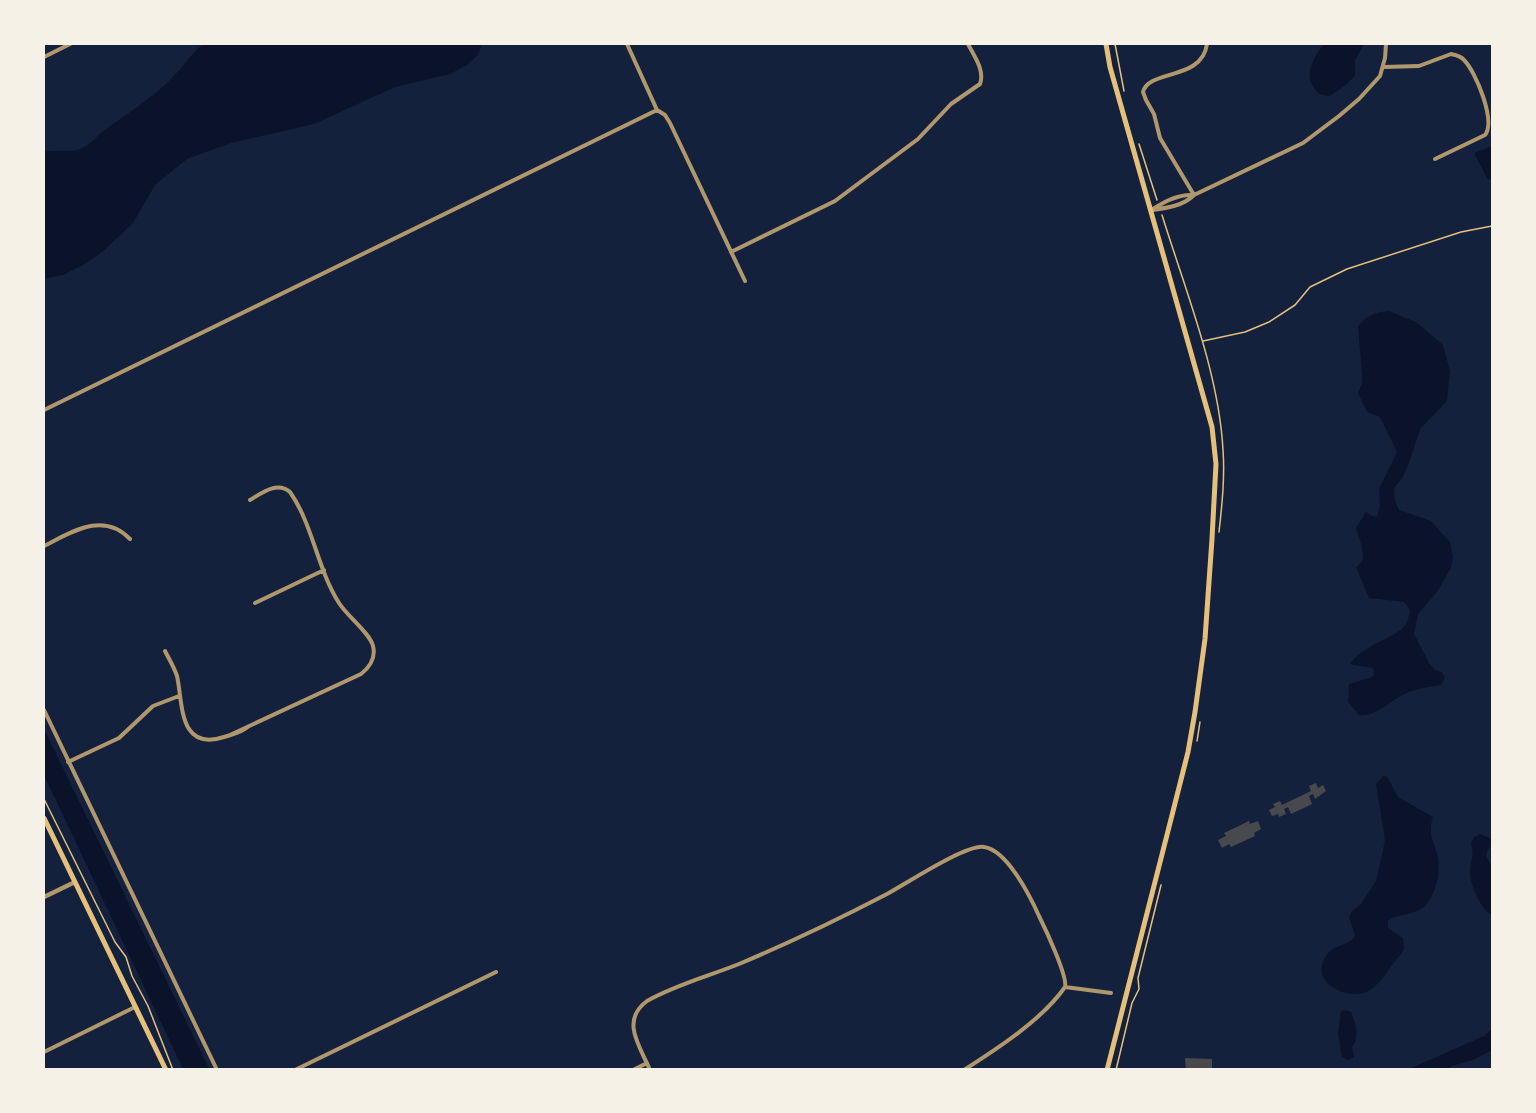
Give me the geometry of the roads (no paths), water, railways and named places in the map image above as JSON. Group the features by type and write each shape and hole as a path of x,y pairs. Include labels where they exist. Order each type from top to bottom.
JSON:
{"main road":[{"path":"1106,44 1110,67 1212,427 1216,464 1205,639 1189,749 1107,1070"},
{"path":"44,818 166,1070"}],"street":[{"path":"44,57 70,44"},
{"path":"627,44 657,110 665,115 670,123 745,281"},
{"path":"731,252 835,201 924,134 951,104 980,84 982,75 980,68 968,44"},
{"path":"1194,195 1160,138 1154,114 1143,92 1148,83 1197,63 1206,51 1207,44"},
{"path":"1152,210 1185,202 1194,195 1308,139 1354,104 1376,82 1384,67 1386,44"},
{"path":"1384,67 1419,66 1446,55 1459,55 1467,64 1487,109 1489,126 1486,134"},
{"path":"1487,109 1492,112"},
{"path":"44,410 657,110"},
{"path":"1435,159 1492,133"},
{"path":"165,651 176,673 184,721 193,732 206,740 246,729 250,725 361,674 369,666 374,655 369,637 339,603 305,519 292,494 286,489 275,488 250,500"},
{"path":"44,546 80,529 96,525 119,529 130,539"},
{"path":"255,603 324,570"},
{"path":"68,762 119,738 153,706 179,696"},
{"path":"44,710 217,1070"},
{"path":"650,1070 633,1024 634,1015 650,999 762,954 828,923 964,851 974,847 986,847 1005,860 1029,896 1057,956 1065,979 1065,987 1055,1001 1038,1017 964,1070"},
{"path":"44,897 75,882"},
{"path":"295,1070 496,972"},
{"path":"1065,987 1111,993"},
{"path":"44,1053 135,1008"},
{"path":"633,1070 647,1063"}],"water":[{"path":"203,44 482,44 478,55 467,65 450,74 395,87 314,124 231,143 187,159 155,185 133,223 102,252 63,275 44,279 44,152 74,151 89,144 164,86"},
{"path":"1324,44 1364,44 1355,61 1355,76 1330,96 1317,92 1310,76 1314,59"},
{"path":"1492,146 1492,178 1488,180 1474,153"},
{"path":"1389,311 1416,322 1443,345 1450,371 1447,401 1420,429 1403,477 1394,488 1395,501 1399,510 1431,521 1450,542 1453,557 1451,568 1437,592 1418,614 1414,634 1429,663 1435,670 1442,672 1445,678 1441,685 1412,691 1371,714 1359,715 1348,702 1349,684 1372,677 1373,668 1350,664 1371,646 1401,629 1407,623 1410,610 1404,602 1369,598 1356,567 1363,560 1362,547 1356,528 1366,512 1377,517 1380,505 1379,489 1397,452 1380,417 1367,412 1358,393 1362,375 1358,326 1372,315"},
{"path":"44,729 209,1069 183,1069 44,775"},
{"path":"1384,775 1398,797 1433,817 1431,834 1439,864 1438,877 1434,891 1424,907 1388,921 1388,928 1403,938 1404,949 1401,954 1372,989 1358,994 1349,994 1332,987 1326,981 1322,974 1322,966 1329,952 1352,940 1355,936 1349,917 1352,911 1361,904 1376,881 1385,841 1376,784"},
{"path":"1480,834 1492,839 1492,845 1486,856 1492,867 1492,915 1479,901 1470,874 1473,854 1471,844 1474,837"},
{"path":"1344,1010 1351,1012 1356,1030 1356,1039 1352,1047 1354,1057 1348,1060 1342,1057 1338,1033 1341,1012"},
{"path":"1492,1029 1492,1050 1473,1060 1447,1069 1409,1069 1484,1036"}]}
